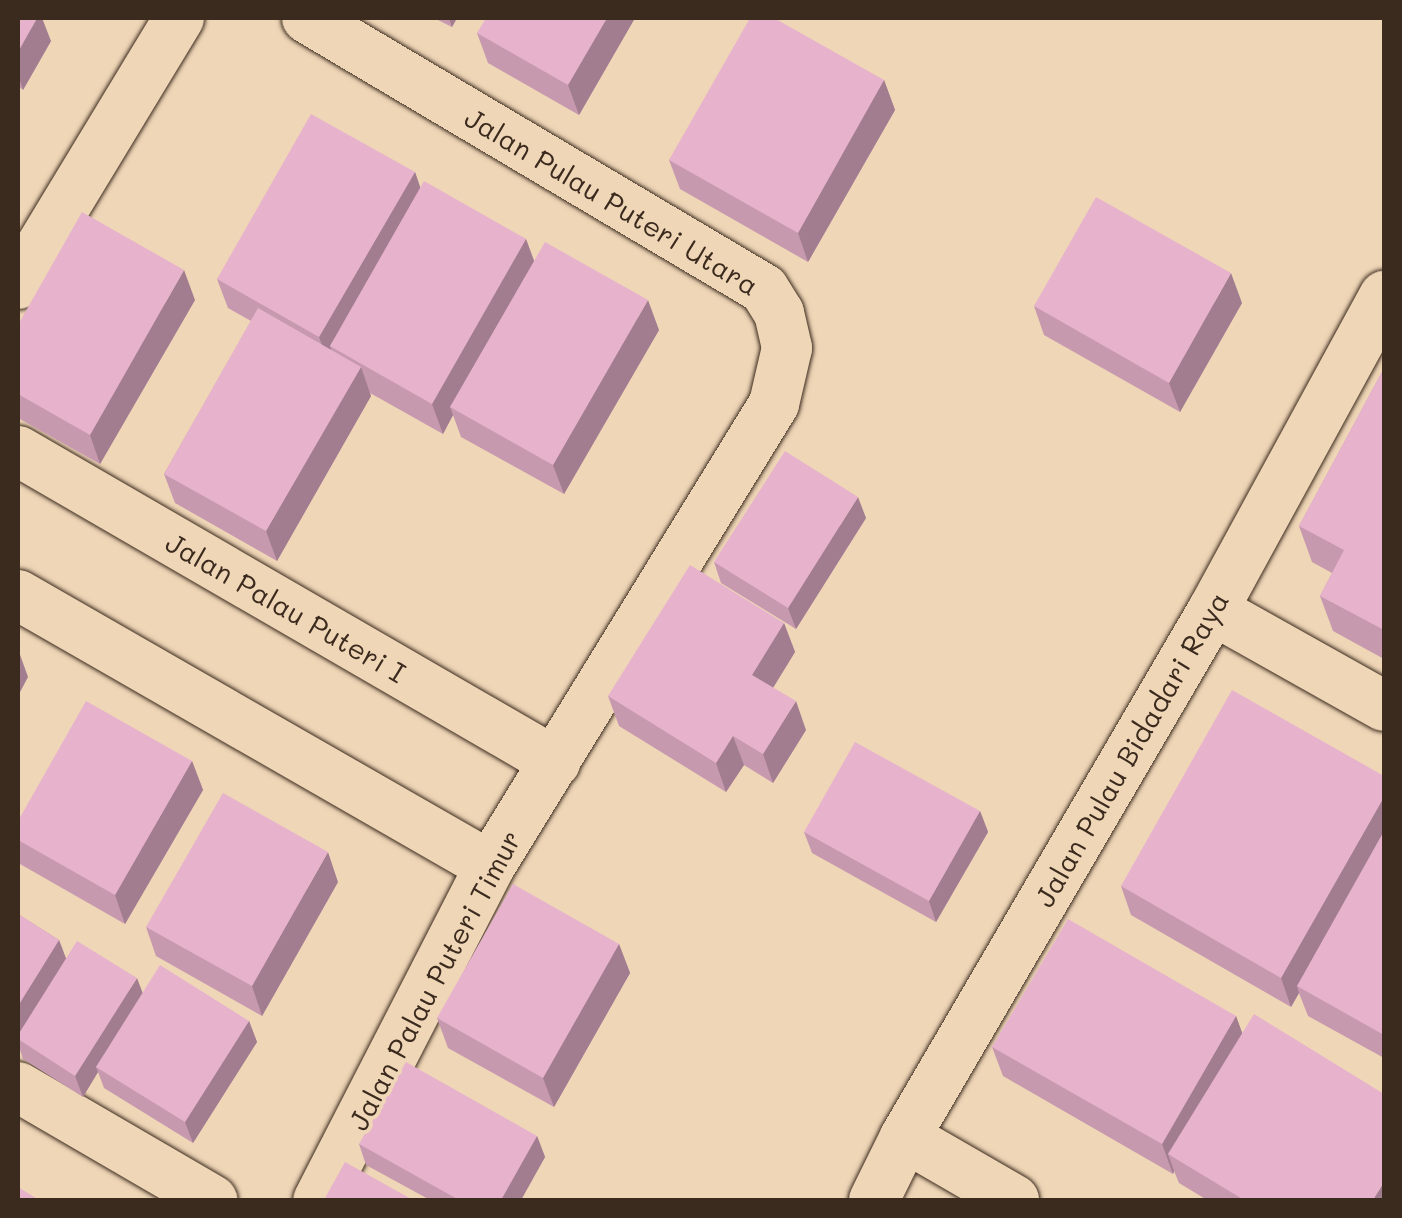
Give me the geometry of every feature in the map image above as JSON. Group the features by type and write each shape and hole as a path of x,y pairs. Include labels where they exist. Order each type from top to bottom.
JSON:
{"street":[{"path":"18,284 179,18"},
{"name":"Jalan Pulau Puteri Utara","path":"307,18 764,289 779,313 787,348 774,404 554,762"},
{"name":"Jalan Pulau Bidadari Raya","path":"874,1200 905,1137 1213,610 1384,296"},
{"name":"Jalan Palau Puteri I","path":"18,451 554,762"},
{"path":"18,595 490,866"},
{"path":"1213,610 1384,706"},
{"name":"Jalan Palau Puteri Timur","path":"318,1200 490,866 554,762"},
{"path":"18,1088 212,1200"},
{"path":"905,1137 1014,1200"}],"building":[{"path":"18,18 37,18 18,52"},
{"path":"486,18 607,18 568,85 477,33"},
{"path":"750,18 774,18 884,80 798,233 669,160"},
{"path":"311,114 415,172 319,337 217,279"},
{"path":"424,181 526,239 432,404 330,346"},
{"path":"1096,197 1231,273 1169,383 1034,306"},
{"path":"82,212 184,270 90,435 18,394 18,325"},
{"path":"545,242 648,300 553,465 450,407"},
{"path":"258,308 361,367 266,531 164,474"},
{"path":"1384,368 1384,630 1320,596 1344,550 1299,526"},
{"path":"785,451 858,497 788,608 714,562"},
{"path":"690,565 784,623 752,675 796,701 763,754 733,736 716,763 608,696"},
{"path":"1232,690 1384,776 1384,797 1281,978 1121,886"},
{"path":"86,701 192,761 115,895 18,840 18,821"},
{"path":"855,742 980,811 929,901 804,832"},
{"path":"223,793 328,852 252,986 146,927"},
{"path":"1384,831 1384,1035 1297,986"},
{"path":"513,884 619,944 543,1078 437,1018"},
{"path":"18,914 59,940 18,1006"},
{"path":"1068,919 1236,1016 1162,1144 992,1047"},
{"path":"77,941 137,978 75,1076 18,1039 18,1035"},
{"path":"160,965 249,1021 185,1122 96,1067"},
{"path":"1254,1014 1384,1094 1384,1182 1373,1200 1244,1200 1168,1154"},
{"path":"406,1062 537,1136 501,1200 459,1200 359,1144"},
{"path":"345,1162 413,1200 324,1200"},
{"path":"18,1187 39,1200 18,1200"}]}
